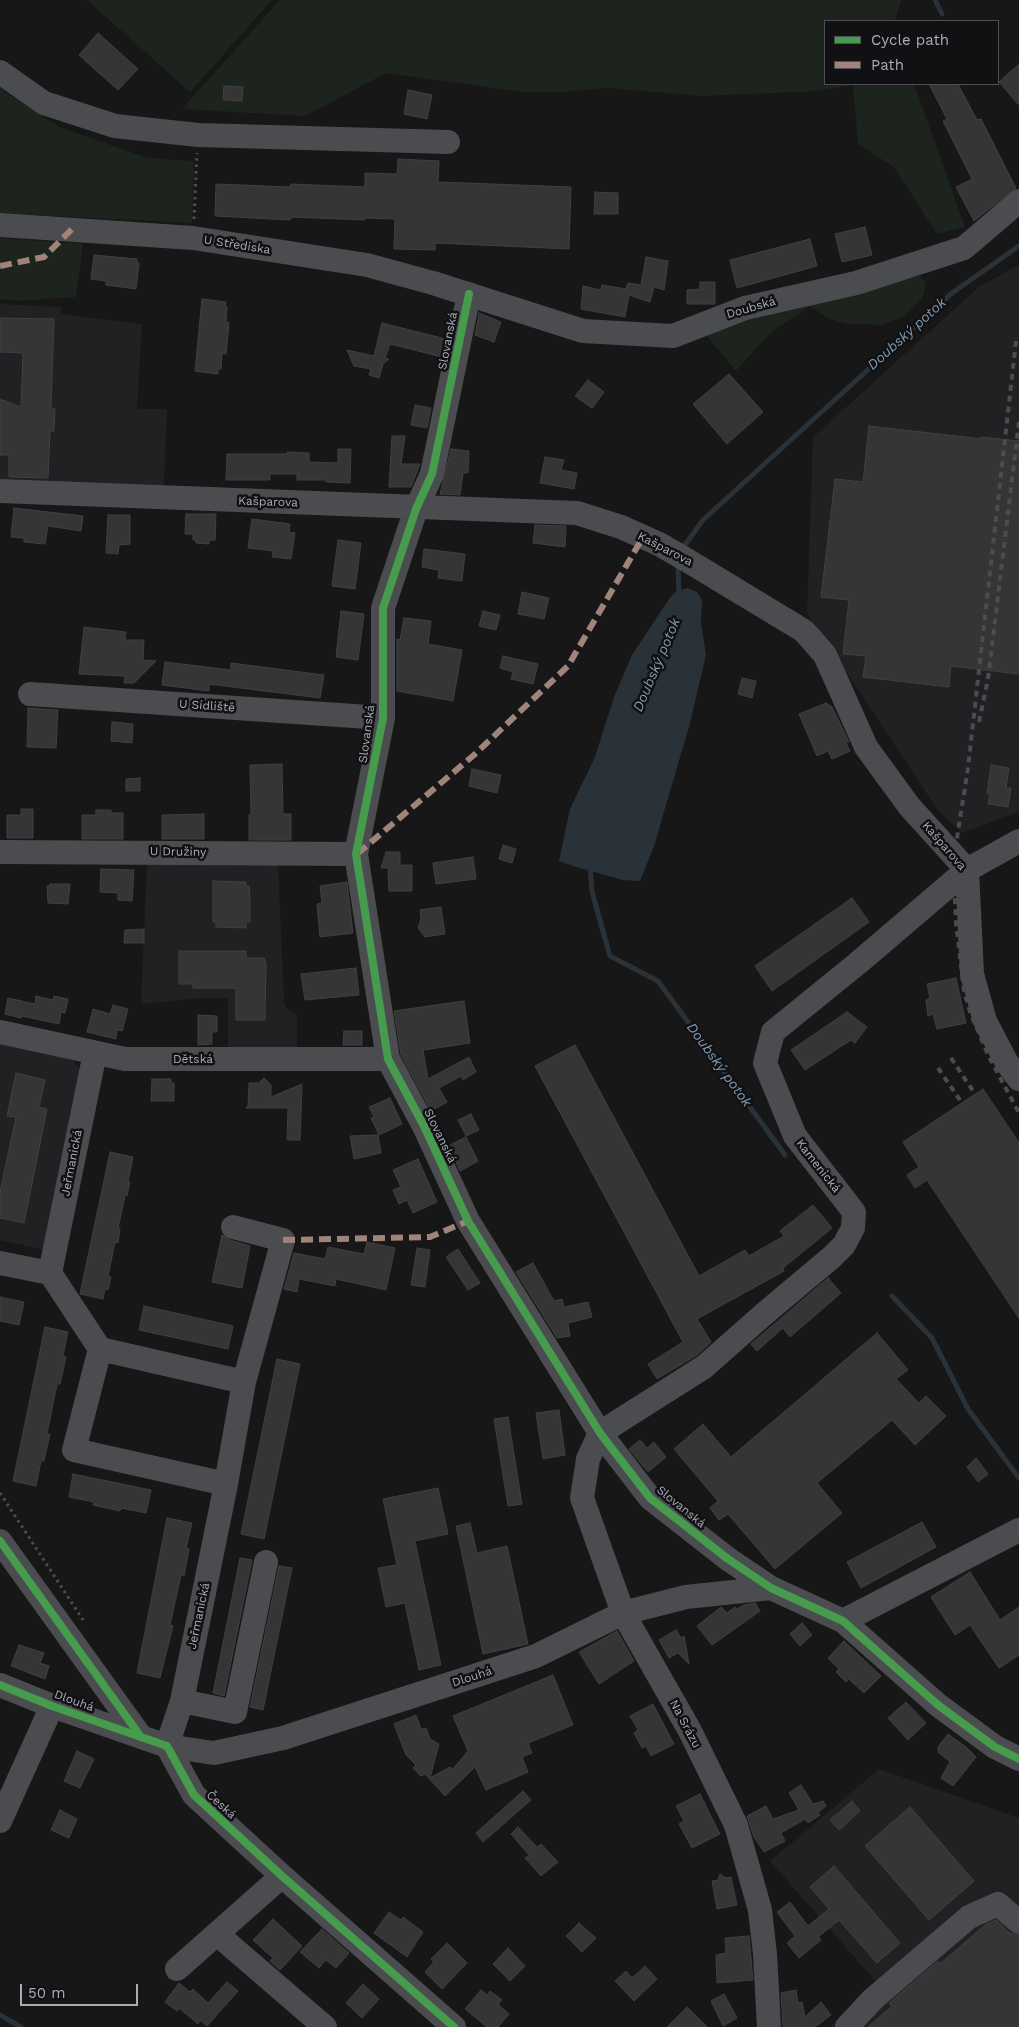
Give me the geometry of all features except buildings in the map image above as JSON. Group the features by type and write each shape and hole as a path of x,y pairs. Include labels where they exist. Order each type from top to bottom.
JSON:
{"street":[{"path":"0,72 44,103 115,126 198,135 448,142"},
{"name":"Doubská","path":"469,294 583,331 673,336 745,308 856,283 964,248 1019,201"},
{"name":"U Střediska","path":"0,224 193,238 367,265 469,294"},
{"name":"Slovanská","path":"469,294 432,474 416,509 383,608 383,718 356,854 388,1059 424,1126 468,1221 600,1433 650,1498 728,1559 772,1588 843,1621 938,1705 995,1747 1019,1759"},
{"name":"Kašparova","path":"0,491 416,509 577,513 621,527 659,544 686,559 804,630 825,655 866,748 909,806 967,870 972,974 985,1021 1007,1064 1019,1079"},
{"name":"U Sídliště","path":"30,694 383,718"},
{"name":"Kamenická","path":"600,1433 704,1368 849,1237 854,1212 795,1136 765,1063 773,1032 858,963 967,870 1019,841"},
{"name":"U Družiny","path":"0,852 356,854"},
{"name":"Dětská","path":"0,1032 125,1059 388,1059"},
{"name":"Jeřmanická","path":"50,1273 95,1053"},
{"name":"Jeřmanická","path":"167,1746 182,1701 226,1484 244,1382 282,1240 233,1227"},
{"path":"0,1263 50,1273 100,1349 244,1382"},
{"path":"100,1349 74,1450 226,1484"},
{"name":"Na Srázu","path":"600,1433 588,1459 582,1498 623,1613 690,1731 736,1825 760,1910 765,1954 769,2027"},
{"path":"843,1621 1019,1530"},
{"path":"0,1541 141,1737 167,1746"},
{"path":"182,1701 235,1712 266,1562"},
{"name":"Dlouhá","path":"167,1746 214,1753 284,1738 536,1656 623,1613 686,1597 772,1588"},
{"name":"Dlouhá","path":"0,1685 52,1706 141,1737"},
{"name":"Dlouhá","path":"0,1821 52,1706"},
{"name":"Česká","path":"167,1746 194,1795 282,1876 454,2027"},
{"path":"177,1970 282,1876"},
{"path":"847,2027 873,1999 969,1917 998,1904 1019,1922"},
{"path":"217,1934 325,2027"}],"path":[{"path":"193,238 198,135"},
{"path":"0,1493 88,1627"}],"shaded area":[{"path":"87,0 272,0 190,92"},
{"path":"280,0 901,0 895,20 824,20 824,85 853,85 818,91 703,96 608,88 559,92 523,92 386,73 305,116 182,109"},
{"path":"853,85 914,85 965,227 937,234 894,167 858,144"},
{"path":"0,88 59,127 148,158 194,161 192,223 0,213"},
{"path":"0,238 83,244 76,297 16,301 0,299"},
{"path":"1019,265 1019,812 962,833 937,809 807,613 813,437 980,286"},
{"path":"920,276 926,283 922,299 904,316 882,325 847,324 830,319 810,306 770,333 736,371 706,335 761,312"},
{"path":"0,304 61,307 61,314 142,324 137,409 167,409 164,486 0,480"},
{"path":"278,860 284,1003 287,1009 297,1016 297,1054 228,1052 228,998 203,998 141,1004 147,861"},
{"path":"0,1043 73,1060 80,1070 43,1250 0,1240"},
{"path":"879,1769 1019,1818 1019,2027 829,2027 878,1984 770,1861"}],"water":[{"path":"687,588 697,592 702,600 701,623 706,655 690,723 654,846 640,881 623,880 559,861 570,809 595,757 614,697 632,655 669,599 675,592"}],"waterway":[{"name":"Doubský potok","path":"935,0 942,14"},
{"name":"Doubský potok","path":"682,549 703,520 952,293 1019,246"},
{"name":"Doubský potok","path":"678,563 679,597"},
{"name":"Doubský potok","path":"590,865 592,892 610,956 658,981 785,1155"},
{"name":"Doubský potok","path":"892,1296 932,1338 968,1409 1019,1478"},
{"path":"0,2015 21,2027"}],"railway":[{"path":"1016,341 968,768 954,857 954,881 956,923 964,991 970,1012 988,1055 1019,1113"},
{"path":"979,722 988,679 1019,422"},
{"path":"951,1058 975,1094"},
{"path":"938,1068 962,1103"}],"marked path":[{"path":"0,266 44,257 72,229"},
{"path":"357,854 474,755 568,666 643,537"},
{"path":"283,1240 430,1237 468,1221"}],"cycle path":[{"path":"469,294 432,474 416,509 383,608 383,718 356,854 388,1059 424,1126 468,1221 600,1433 650,1498 728,1559 771,1588 843,1621 938,1705 995,1747 1019,1759"},
{"path":"0,1541 141,1737"},
{"path":"0,1685 52,1706 167,1746 194,1795 282,1876 454,2027"}]}
